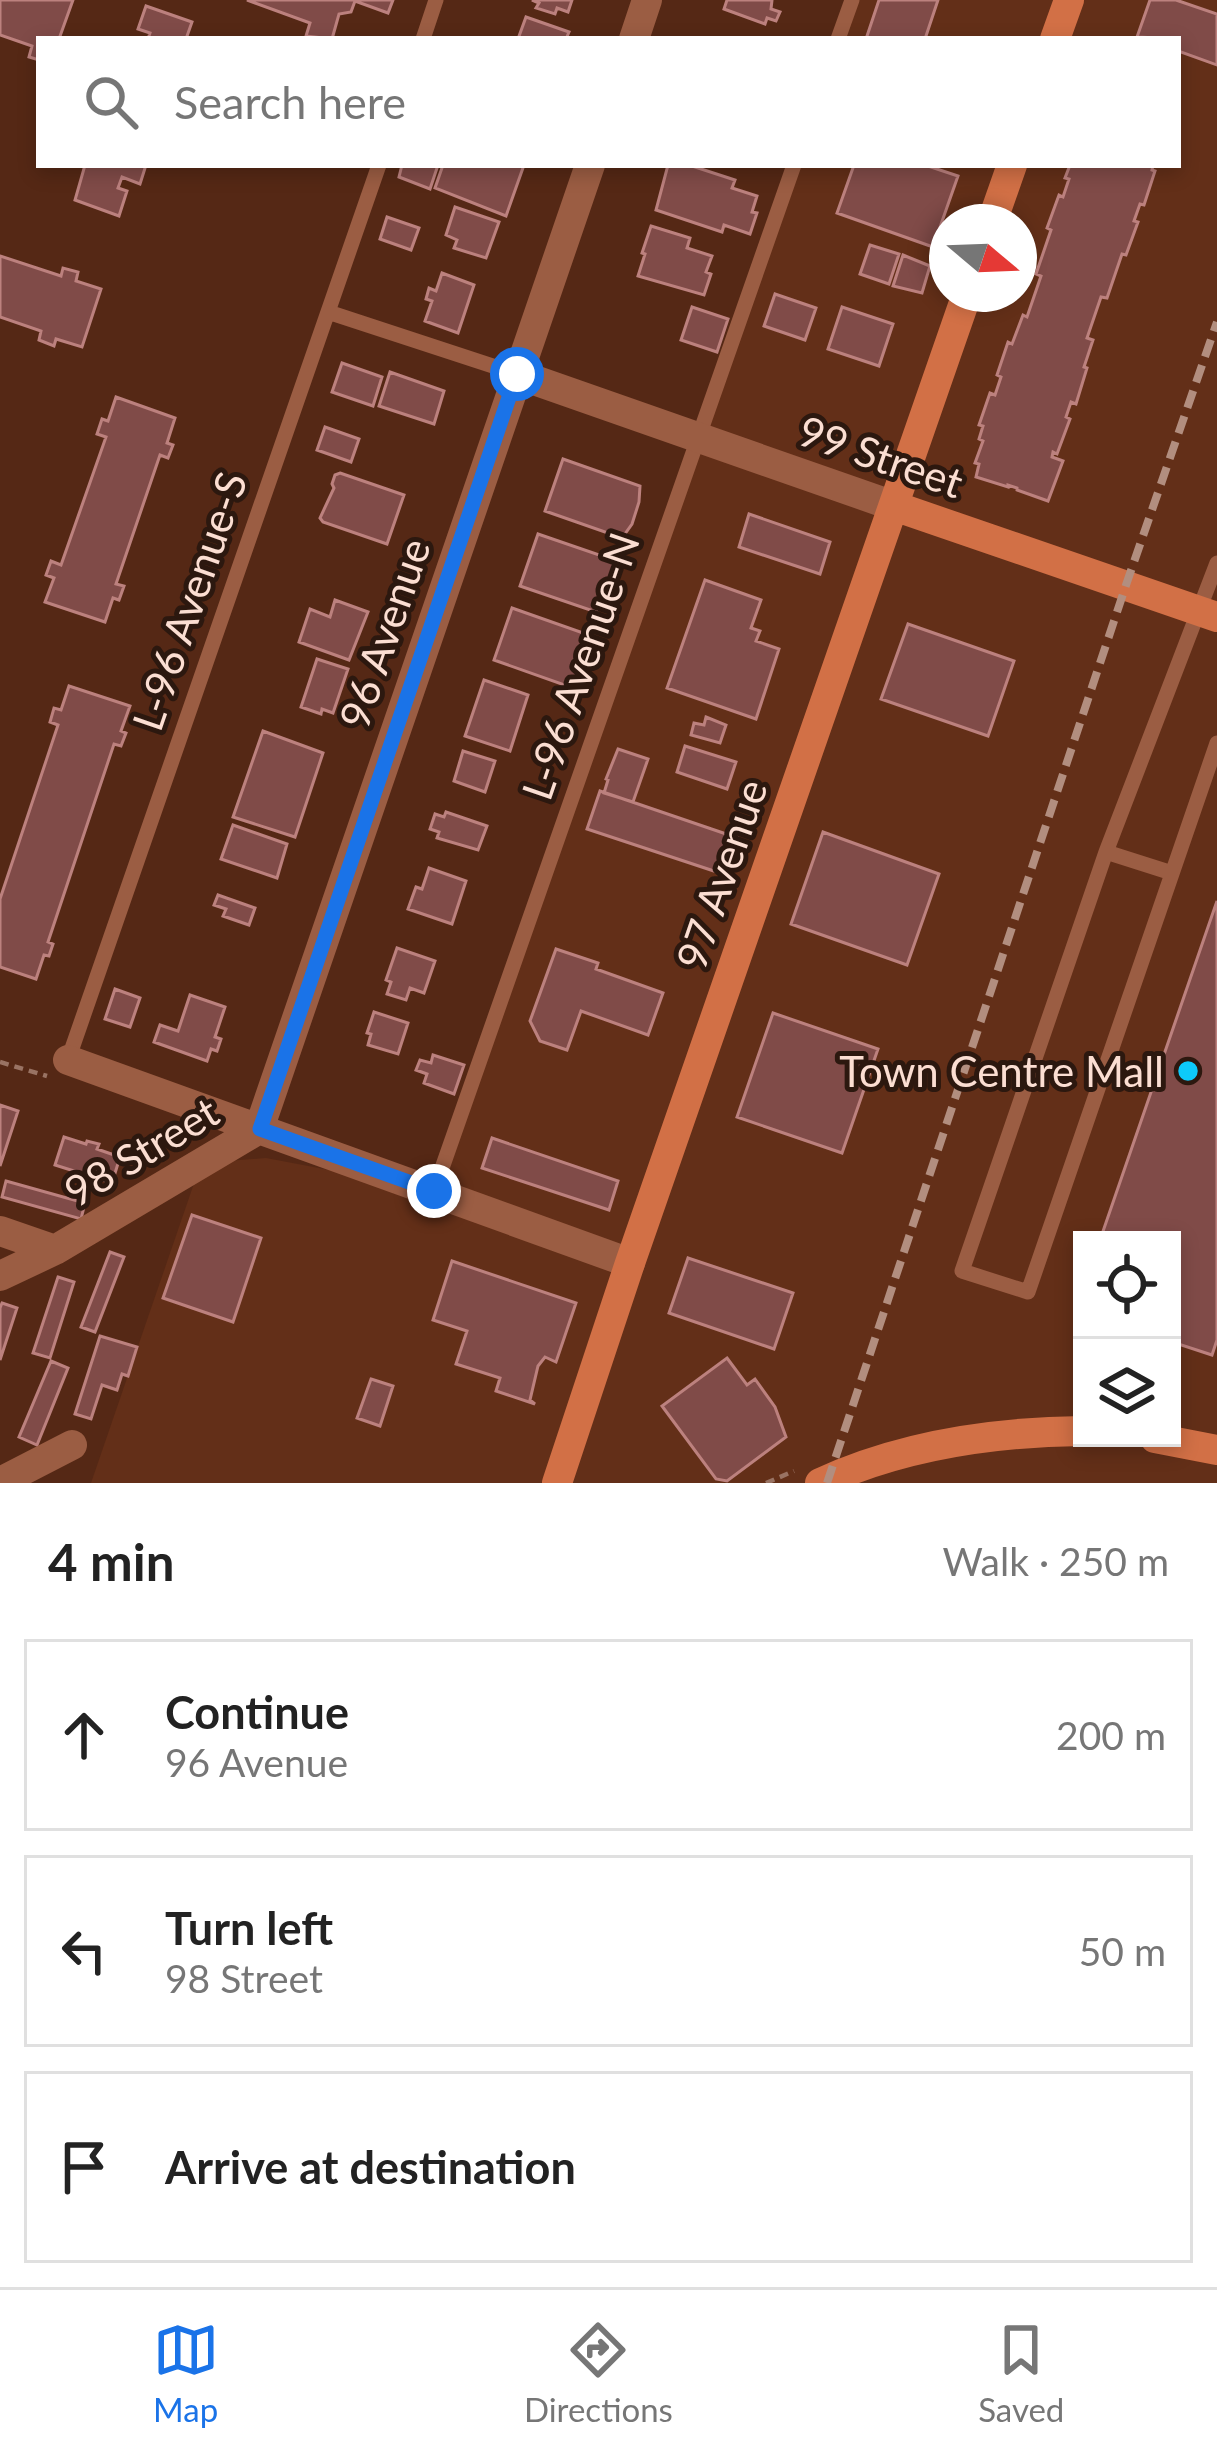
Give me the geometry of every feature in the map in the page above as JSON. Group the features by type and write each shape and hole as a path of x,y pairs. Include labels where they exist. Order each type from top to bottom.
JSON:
{"street":[{"path":"635,36 647,0"},
{"path":"1056,36 1069,0"},
{"name":"96 Avenue","path":"260,1129 589,168"},
{"path":"998,204 1011,168"},
{"name":"97 Avenue","path":"562,1477 630,1263 961,312"},
{"name":"99 Street","path":"517,374 1209,614"},
{"name":"98 Street","path":"68,1060 630,1263"},
{"name":"98 Street","path":"0,1276 55,1250 260,1129"},
{"path":"0,1231 55,1250"},
{"path":"820,1483 947,1442 1073,1431"},
{"path":"1181,1443 1217,1450"},
{"path":"0,1482 72,1444"}],"lane":[{"path":"424,36 436,0"},
{"path":"839,36 852,0"},
{"name":"L-96 Avenue-S","path":"68,1060 378,168"},
{"name":"L-96 Avenue-N","path":"434,1191 793,168"},
{"path":"328,312 517,374"},
{"path":"1217,563 1209,614 1106,852 962,1271 1028,1292 1217,743"},
{"path":"1106,852 1172,873"}],"path":[{"path":"0,1062 60,1081 68,1060"}],"shaded area":[{"path":"852,0 1217,0 1217,1483 91,1483 201,1163 266,1158 435,1190 793,168 1181,168 1181,36 839,36"}],"building":[{"path":"0,0 73,0 60,36 36,36 36,59 29,57 32,46 0,35"},
{"path":"247,0 393,0 388,13 355,1 351,12 339,14 333,36 306,36 310,23"},
{"path":"532,0 572,0 568,12 557,8 555,14 536,8 539,3"},
{"path":"727,0 772,0 771,9 780,12 776,21 767,18 765,24 724,9"},
{"path":"879,0 938,0 926,36 867,36"},
{"path":"1150,0 1176,0 1217,14 1217,65 1181,52 1181,36 1137,36"},
{"path":"146,6 192,22 187,36 149,36 138,29"},
{"path":"526,17 569,32 567,36 519,36"},
{"path":"84,168 145,168 140,184 122,177 118,188 127,191 119,216 75,200"},
{"path":"401,168 437,168 430,189 399,177"},
{"path":"442,168 523,168 506,216 435,188"},
{"path":"667,168 698,168 735,180 732,188 757,196 750,234 724,225 722,232 656,210"},
{"path":"853,168 934,168 958,176 948,204 929,204 929,246 837,213"},
{"path":"1069,168 1155,171 1126,255 1122,254 1107,298 1101,297 1087,338 1093,340 1087,368 1076,404 1071,402 1057,454 1053,452 1052,457 1063,461 1048,501 976,477 979,464 975,463 983,441 979,439 983,426 979,425 990,393 995,395 1008,342 1012,344 1023,315 1037,312 1041,276 1037,271 1051,230 1047,228 1069,179 1065,178"},
{"path":"455,207 499,222 486,258 454,248 457,240 446,235"},
{"path":"387,217 419,228 411,250 380,239"},
{"path":"651,226 690,238 687,248 712,256 704,295 638,276"},
{"path":"870,245 899,254 889,284 860,274"},
{"path":"903,255 929,266 922,293 893,286"},
{"path":"0,256 61,276 63,268 78,272 76,281 101,289 82,347 56,339 54,346 39,340 41,331 0,317"},
{"path":"442,273 474,285 458,333 425,321 432,301 426,299 429,288 436,291"},
{"path":"775,294 816,308 805,340 764,326"},
{"path":"692,307 728,319 717,352 681,340"},
{"path":"842,307 893,324 879,366 828,349"},
{"path":"342,363 382,377 373,406 332,392"},
{"path":"390,372 444,391 434,424 379,406"},
{"path":"116,397 175,418 167,443 173,445 168,458 160,455 116,584 124,586 119,600 113,598 105,622 45,602 54,578 46,575 51,561 61,565 106,437 97,434 102,419 108,421"},
{"path":"325,427 359,439 351,462 317,450"},
{"path":"563,459 640,486 632,524 622,538 545,511"},
{"path":"335,475 404,495 387,544 320,518"},
{"path":"749,514 830,542 820,574 739,547"},
{"path":"538,534 614,560 614,576 596,612 520,586"},
{"path":"705,580 761,600 751,628 760,631 756,641 779,649 756,719 667,688"},
{"path":"335,600 368,612 349,660 299,642 310,609 330,617"},
{"path":"512,608 589,635 580,673 570,687 494,660"},
{"path":"908,624 1014,661 988,736 881,699"},
{"path":"317,659 348,669 333,713 301,707"},
{"path":"484,680 528,695 510,751 465,736"},
{"path":"69,686 130,706 121,731 126,733 121,746 114,744 48,942 53,944 36,979 0,967 0,899 58,725 50,722 54,708 61,710"},
{"path":"706,717 726,725 720,743 691,735 694,723 704,725"},
{"path":"263,731 323,753 295,837 233,817"},
{"path":"685,746 736,762 727,789 677,772"},
{"path":"618,749 648,759 633,802 604,793"},
{"path":"463,751 495,761 485,792 454,781"},
{"path":"600,791 738,838 726,875 587,829"},
{"path":"446,812 487,826 478,850 437,838 439,832 430,829 435,814 444,817"},
{"path":"233,825 287,844 277,878 221,859"},
{"path":"823,832 939,874 907,965 791,924"},
{"path":"429,868 466,881 452,924 408,909"},
{"path":"218,895 255,908 249,925 223,916 226,909 214,905"},
{"name":"Town Centre Mall","path":"1217,901 1217,1340 1212,1355 1181,1345 1181,1231 1103,1231"},
{"path":"397,948 435,961 424,993 410,988 406,1000 387,994 391,982 386,980"},
{"path":"556,949 663,993 648,1035 581,1011 567,1050 540,1041 530,1021"},
{"path":"115,989 140,998 130,1027 105,1019"},
{"path":"190,995 225,1007 215,1037 221,1039 217,1051 211,1049 207,1061 154,1042 160,1025 178,1031"},
{"path":"374,1012 408,1023 398,1054 368,1045"},
{"path":"773,1013 878,1049 842,1153 737,1117"},
{"path":"433,1055 464,1065 454,1094 424,1083 427,1074 416,1070 420,1060 431,1063"},
{"path":"0,1105 18,1111 0,1166"},
{"path":"64,1137 99,1144 97,1149 120,1157 112,1183 55,1165"},
{"path":"492,1138 618,1181 609,1210 482,1168"},
{"path":"6,1181 85,1203 81,1219 2,1197"},
{"path":"192,1215 261,1238 233,1322 163,1298"},
{"path":"110,1252 124,1257 95,1332 81,1327"},
{"path":"688,1258 793,1293 774,1349 669,1313"},
{"path":"452,1261 576,1303 556,1362 545,1357 538,1366 530,1400 535,1404 496,1391 500,1378 456,1364 467,1331 433,1320"},
{"path":"58,1277 74,1282 50,1358 33,1353"},
{"path":"2,1303 17,1308 0,1360 0,1308"},
{"path":"100,1336 137,1347 128,1376 122,1374 117,1390 102,1385 91,1419 75,1414"},
{"path":"727,1358 747,1385 755,1379 775,1407 786,1437 727,1481 716,1479 662,1406"},
{"path":"51,1361 68,1368 37,1445 19,1437"},
{"path":"371,1379 393,1386 380,1426 357,1418"}],"railway":[{"path":"827,1483 1217,322"}],"place":[{"name":"Town Centre Mall","path":"1188,1071"}],"route":[{"path":"434,1191 260,1129 517,374"}]}
